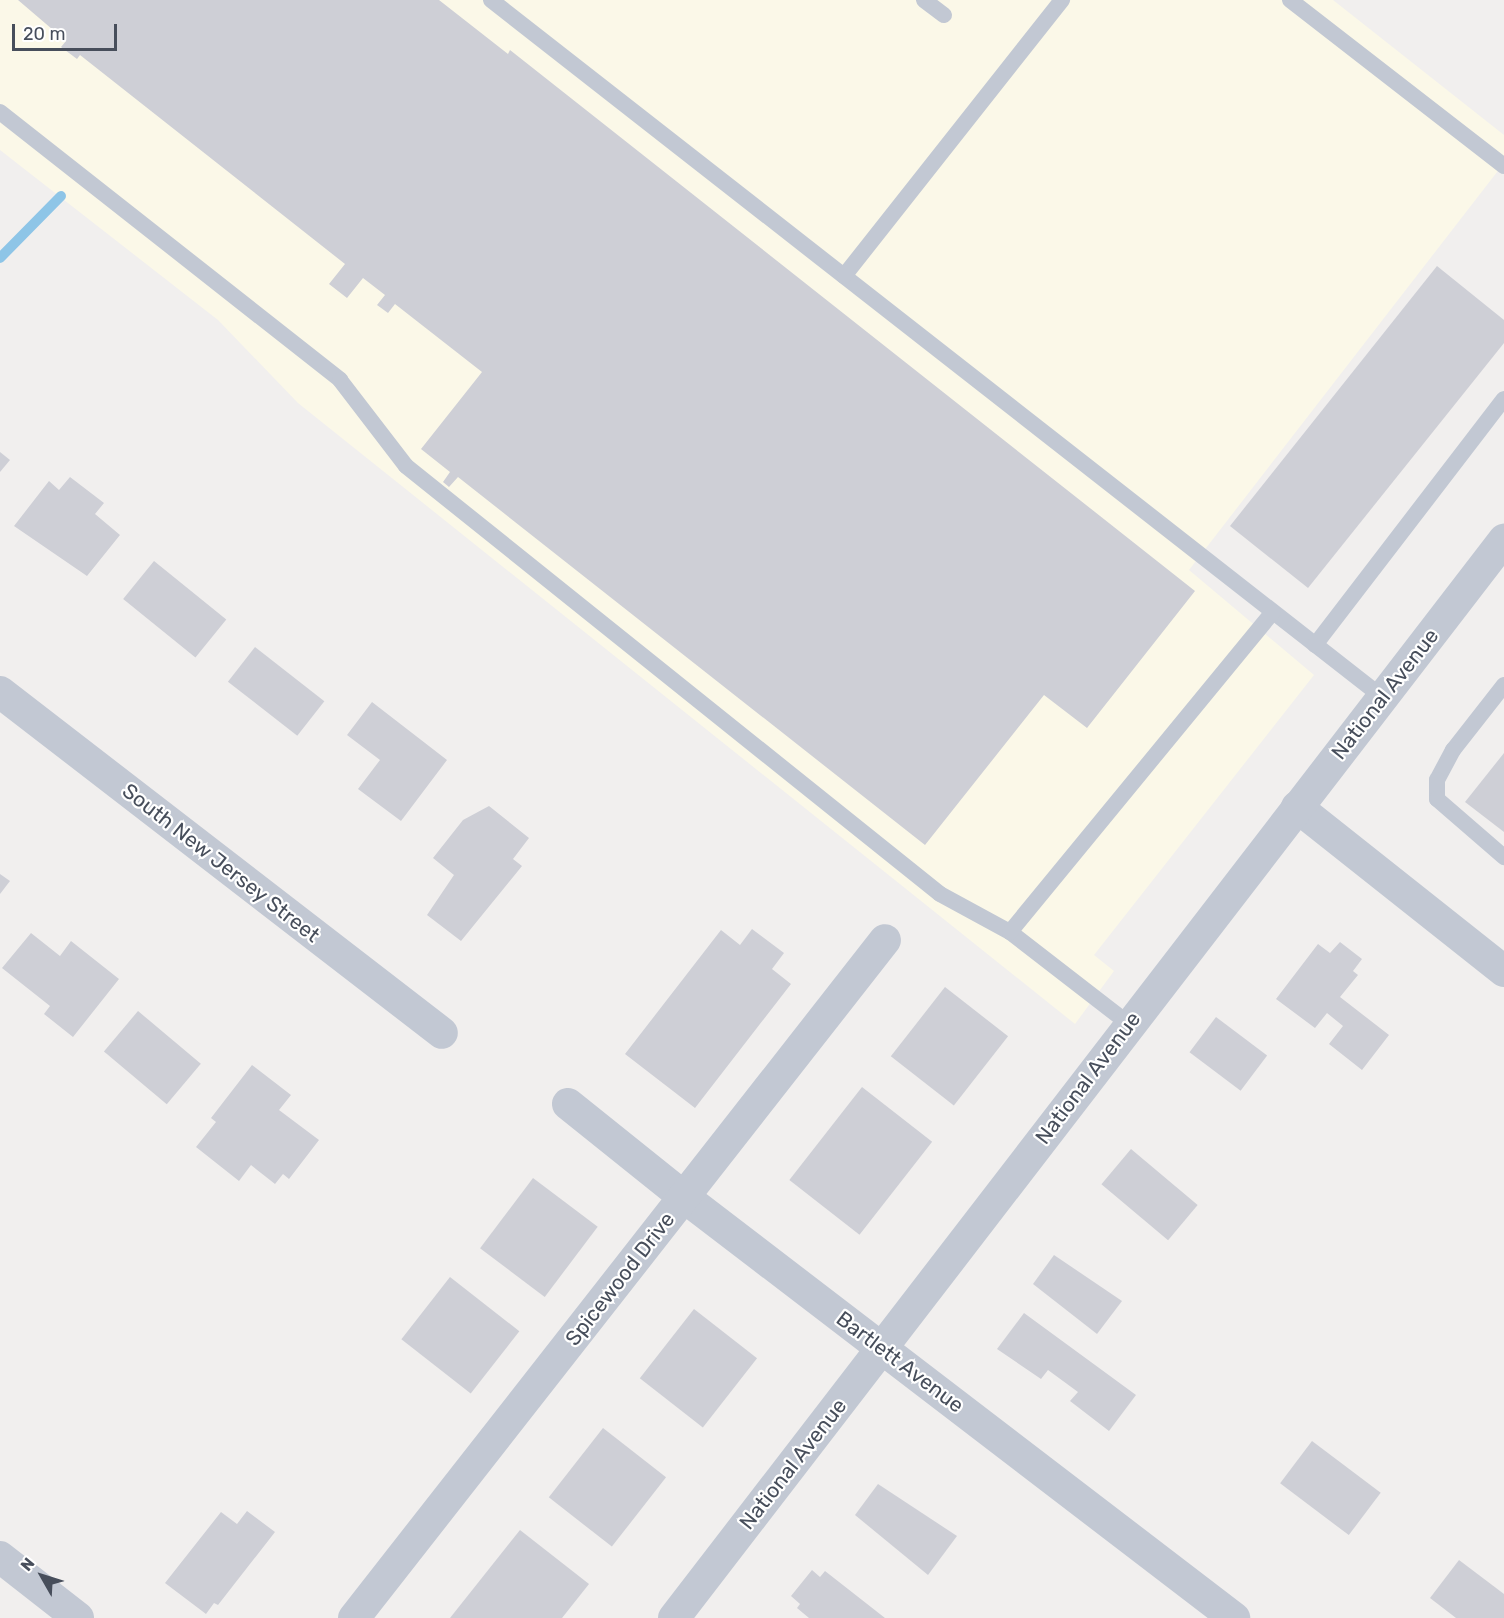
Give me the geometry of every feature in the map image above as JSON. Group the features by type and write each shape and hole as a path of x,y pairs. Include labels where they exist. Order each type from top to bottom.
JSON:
{"street":[{"name":"National Avenue","path":"674,1618 883,1349 1129,1024 1504,540"},
{"name":"South New Jersey Street","path":"0,692 442,1034"},
{"path":"1297,807 1504,970"},
{"name":"Spicewood Drive","path":"354,1618 885,940"},
{"name":"Bartlett Avenue","path":"568,1104 684,1197 1234,1618"},
{"path":"0,1557 78,1618"}],"lane":[{"path":"491,0 1382,697"},
{"path":"924,0 944,15"},
{"path":"844,276 1062,0"},
{"path":"1290,0 1504,166"},
{"path":"0,112 340,381 406,466 939,894 1010,932 1129,1024"},
{"path":"1315,645 1504,399"},
{"path":"1010,932 1273,612"},
{"path":"1504,685 1453,750 1437,780 1437,800 1504,856"}],"shaded area":[{"path":"0,0 1333,0 1504,135 1504,163 1189,570 1314,675 1094,955 1114,971 1075,1024 298,403 218,320 0,150"}],"building":[{"path":"18,0 439,0 508,54 510,50 1195,591 1087,728 1044,695 925,845 458,477 449,487 443,482 450,472 421,449 482,372 395,304 388,313 377,305 385,295 363,278 347,298 329,284 345,264 80,55 77,59 61,47 66,41"},
{"path":"1437,266 1504,320 1504,343 1308,588 1230,526"},
{"path":"0,452 10,460 0,472"},
{"path":"70,477 104,503 95,514 120,535 87,576 14,526 49,481 59,490"},
{"path":"154,561 226,620 195,658 123,599"},
{"path":"255,647 324,701 297,736 228,682"},
{"path":"372,702 447,760 401,821 358,789 380,760 347,735"},
{"path":"1504,753 1504,832 1465,802"},
{"path":"489,806 529,838 513,859 522,866 461,941 427,915 454,875 433,858 463,820"},
{"path":"0,874 10,881 0,894"},
{"path":"752,929 784,953 772,969 791,984 695,1108 625,1054 721,930 740,945"},
{"path":"31,933 60,956 71,941 119,979 73,1037 44,1014 50,1006 2,968"},
{"path":"1340,942 1362,959 1353,971 1358,975 1340,997 1389,1035 1362,1070 1329,1044 1343,1026 1327,1013 1315,1028 1276,999 1318,944 1330,953"},
{"path":"945,987 1008,1036 954,1106 891,1056"},
{"path":"138,1011 201,1064 167,1104 104,1052"},
{"path":"1216,1017 1267,1056 1241,1091 1190,1052"},
{"path":"252,1065 291,1095 279,1110 319,1140 289,1179 283,1174 275,1184 251,1165 239,1181 196,1147 216,1122 211,1118"},
{"path":"862,1087 932,1142 859,1235 789,1180"},
{"path":"1131,1149 1198,1205 1168,1240 1101,1184"},
{"path":"533,1178 598,1227 545,1297 480,1248"},
{"path":"1054,1255 1122,1301 1097,1334 1033,1284"},
{"path":"450,1277 519,1331 471,1393 401,1339"},
{"path":"694,1309 757,1358 703,1428 640,1378"},
{"path":"1024,1313 1136,1395 1109,1431 1070,1401 1078,1392 1048,1370 1041,1379 997,1349"},
{"path":"603,1428 666,1477 612,1547 549,1497"},
{"path":"1312,1441 1381,1493 1349,1535 1280,1483"},
{"path":"878,1484 957,1536 928,1575 855,1515"},
{"path":"247,1511 275,1532 218,1605 214,1603 206,1614 165,1583 221,1512 237,1524"},
{"path":"520,1530 589,1584 562,1618 450,1618"},
{"path":"1459,1560 1504,1594 1504,1618 1456,1618 1430,1598"},
{"path":"812,1570 820,1577 825,1571 885,1618 809,1618 797,1608 800,1604 791,1596"}],"waterway":[{"path":"0,258 61,196"}]}
